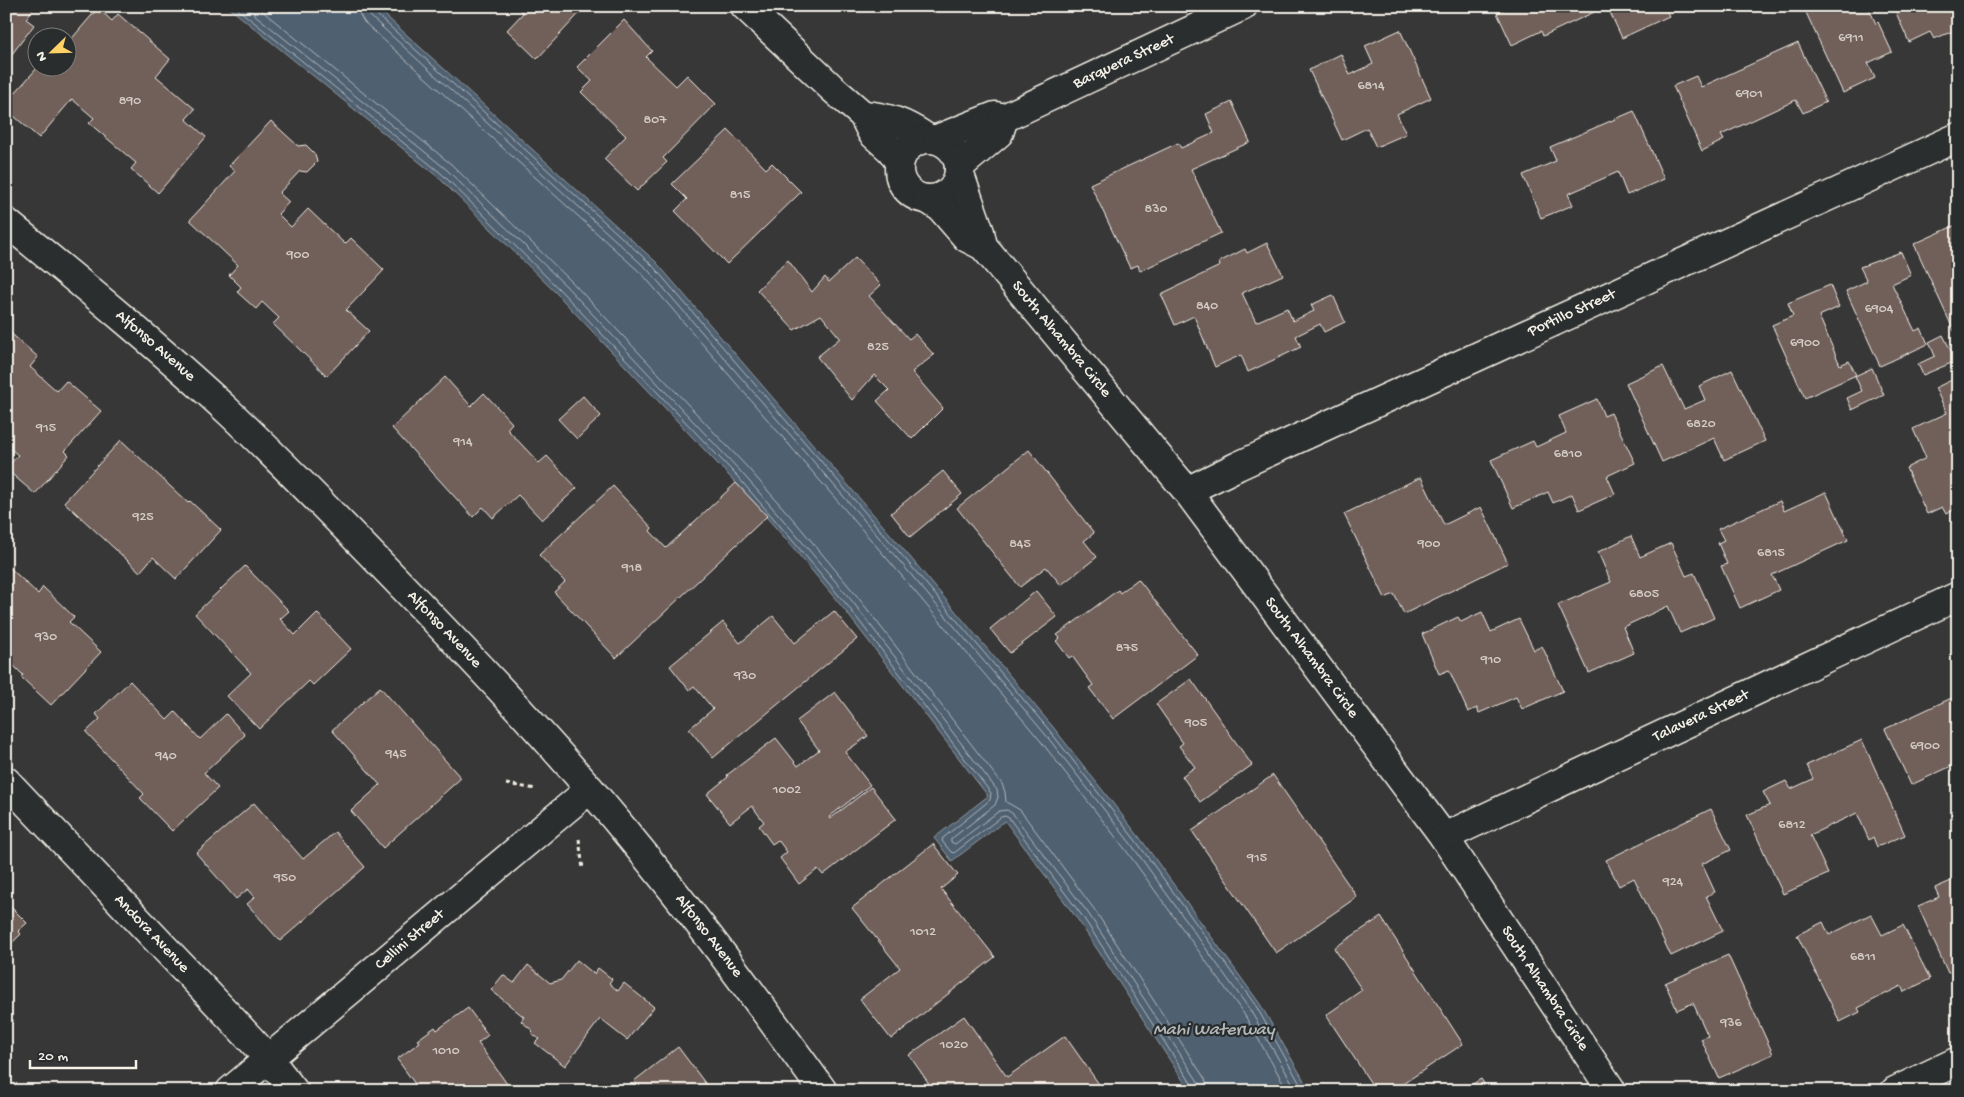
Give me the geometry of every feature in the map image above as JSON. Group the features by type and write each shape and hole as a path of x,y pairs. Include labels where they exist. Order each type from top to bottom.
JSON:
{"street":[{"path":"745,6 863,115 872,133 891,150 899,162"},
{"name":"Barquera Street","path":"932,138 995,116 1004,118 1243,6"},
{"path":"863,115 884,116 909,125 953,149 957,157 958,180 949,192 943,196 927,199 913,195 907,190 899,177 899,162 902,154 912,143 932,138"},
{"path":"959,170 999,132 1004,118"},
{"name":"Portillo Street","path":"1187,491 1250,460 1958,137"},
{"name":"South Alhambra Circle","path":"959,170 983,246"},
{"name":"South Alhambra Circle","path":"927,199 941,208 967,238 983,246 1187,491 1444,837 1612,1091"},
{"name":"Alfonso Avenue","path":"6,222 136,330 231,414 462,649 590,789 681,900 823,1091"},
{"name":"Talavera Street","path":"1444,837 1958,596"},
{"name":"Andora Avenue","path":"6,781 269,1059 294,1091"},
{"name":"Cellini Street","path":"230,1091 590,789"},
{"path":"1895,1091 1958,1061"}],"path":[{"path":"506,784 536,789"},
{"path":"579,835 584,868"}],"water":[{"name":"Mahi Waterway","path":"227,6 375,6 656,262 910,557 1053,727 1140,838 1260,1004 1310,1091 1190,1091 1078,920 1005,821 952,861 934,838 988,796 843,608 784,537 733,480 557,294 439,178"}],"building":[{"path":"6,6 35,6 26,19 34,25 32,28 28,28 28,33 6,62"},
{"path":"516,6 586,6 537,59 507,30 523,13"},
{"path":"1511,6 1607,6 1543,36 1541,31 1512,45 1497,13"},
{"path":"1607,6 1664,6 1669,16 1622,38"},
{"path":"1803,6 1868,6 1892,52 1868,63 1875,78 1843,93"},
{"path":"1893,6 1955,6 1958,11 1958,29 1934,39 1930,32 1909,42"},
{"path":"98,8 112,21 118,14 170,59 156,76 195,109 186,119 206,137 158,193 131,169 136,163 89,123 94,118 72,99 39,138 6,109 6,103 28,78 78,78 78,31"},
{"path":"624,20 652,51 646,57 676,86 687,75 716,104 663,158 667,162 637,191 604,159 626,136 581,92 592,81 577,67"},
{"path":"1400,30 1431,98 1397,114 1406,134 1376,147 1367,128 1342,140 1309,70 1341,54 1350,75 1373,64 1365,46"},
{"path":"1798,43 1826,102 1803,113 1796,100 1721,135 1724,140 1702,151 1673,86 1696,76 1701,87"},
{"path":"1232,102 1250,142 1191,169 1221,233 1140,271 1138,265 1130,268 1090,184 1178,143 1181,148 1214,133 1206,114"},
{"path":"1634,111 1664,179 1627,195 1618,172 1568,194 1573,205 1541,218 1523,175 1556,161 1550,147"},
{"path":"271,121 298,146 306,145 315,154 317,162 307,172 300,171 279,193 289,202 278,214 291,227 308,209 345,244 351,238 384,270 346,310 369,331 327,376 273,324 279,318 262,302 256,309 237,292 241,287 229,275 238,265 190,220 235,171 229,166"},
{"path":"728,130 766,169 772,163 801,192 727,264 675,211 687,199 672,184"},
{"path":"1958,224 1958,330 1954,331 1914,244"},
{"path":"1267,243 1283,275 1242,293 1256,322 1287,308 1293,321 1314,311 1311,305 1333,295 1345,322 1324,332 1320,324 1296,336 1301,347 1248,372 1241,355 1215,367 1194,316 1175,325 1161,294 1220,266 1219,262 1245,249 1247,253"},
{"path":"1901,252 1911,275 1892,284 1915,331 1921,328 1928,344 1880,366 1846,291 1867,281 1860,267"},
{"path":"855,258 881,285 869,296 909,339 915,334 934,355 912,372 943,408 912,439 877,401 889,390 874,375 852,400 817,357 840,338 821,315 794,330 757,290 788,260 812,292 825,277 829,282"},
{"path":"1830,285 1839,307 1819,316 1840,365 1849,361 1856,375 1805,398 1772,325 1793,316 1788,303"},
{"path":"6,329 38,357 30,367 57,391 66,381 101,411 65,451 69,455 35,494 6,469 18,455 6,445"},
{"path":"1943,335 1956,361 1923,375 1918,364 1935,356 1929,342"},
{"path":"1663,366 1684,409 1705,400 1699,386 1732,370 1765,441 1724,460 1714,438 1662,462 1626,383"},
{"path":"1872,368 1884,395 1852,410 1847,398 1862,391 1855,376"},
{"path":"445,377 471,406 484,393 512,423 507,429 539,463 547,456 577,488 542,520 518,495 493,518 483,507 473,517 392,428"},
{"path":"1958,377 1958,508 1946,514 1942,507 1927,514 1906,468 1926,458 1913,429 1947,413 1935,388"},
{"path":"583,396 601,416 577,439 558,419"},
{"path":"1597,399 1604,416 1611,413 1635,463 1607,476 1615,494 1579,510 1572,494 1553,503 1548,492 1513,508 1491,460 1533,441 1536,447 1566,433 1559,416"},
{"path":"121,440 188,503 190,501 221,530 176,579 153,557 140,572 64,502"},
{"path":"1029,450 1094,533 1084,541 1097,557 1061,585 1046,567 1020,587 957,508"},
{"path":"943,471 962,494 910,537 891,513"},
{"path":"1421,477 1444,525 1481,507 1508,563 1404,614 1394,594 1385,598 1344,514"},
{"path":"736,483 767,516 616,658 554,592 565,582 539,555 613,486 652,528 650,531 666,548"},
{"path":"1826,492 1848,540 1772,575 1779,590 1740,608 1721,566 1727,564 1718,543 1724,540 1718,529 1780,501 1784,511"},
{"path":"1631,536 1640,557 1671,543 1686,576 1694,573 1714,618 1680,633 1668,606 1623,627 1634,653 1589,673 1558,605 1611,582 1598,552"},
{"path":"6,564 38,594 43,587 74,617 69,622 101,652 51,705 21,677 23,675 6,658"},
{"path":"245,566 289,611 280,619 295,635 317,613 351,649 313,685 309,681 259,729 227,696 251,673 195,614"},
{"path":"1138,579 1198,655 1113,719 1089,688 1093,685 1072,656 1069,658 1056,641 1060,638 1057,635 1118,590 1120,593"},
{"path":"1036,591 1057,617 1010,653 990,629"},
{"path":"834,611 857,639 713,758 689,729 713,709 694,686 689,690 670,666 723,622 740,643 773,616 795,643"},
{"path":"1482,612 1491,632 1519,619 1534,650 1542,646 1563,691 1522,709 1516,697 1479,713 1477,708 1468,712 1449,670 1439,674 1422,634 1458,617 1461,622"},
{"path":"1191,679 1252,765 1200,802 1182,776 1195,767 1179,746 1183,743 1156,704"},
{"path":"130,681 167,720 175,712 200,739 226,714 245,735 204,773 218,788 172,831 140,798 144,794 86,732 100,719 96,714"},
{"path":"380,687 461,778 383,848 351,811 380,785 332,730"},
{"path":"835,692 868,736 845,752 870,785 829,817 830,819 871,787 896,819 823,875 818,869 799,884 780,858 787,852 778,840 772,844 759,826 764,822 752,806 730,823 707,794 728,777 727,775 776,738 798,766 819,750 797,721"},
{"path":"1958,695 1958,763 1911,785 1885,729"},
{"path":"1862,740 1905,835 1877,847 1873,837 1869,840 1857,813 1810,835 1828,874 1783,894 1747,815 1770,805 1763,792 1786,781 1791,789 1813,779 1807,765"},
{"path":"1273,775 1357,897 1276,953 1192,831"},
{"path":"254,803 303,859 335,832 365,867 280,941 247,904 255,897 248,889 236,899 196,853"},
{"path":"1711,809 1731,850 1702,864 1715,892 1706,896 1723,931 1671,956 1634,878 1619,886 1606,860"},
{"path":"933,844 958,875 941,889 995,957 891,1039 860,999 900,968 852,908"},
{"path":"1958,878 1958,969 1948,973 1918,906 1939,897 1935,888"},
{"path":"6,902 27,923 18,931 21,934 6,949"},
{"path":"1871,914 1882,935 1903,925 1930,979 1904,992 1901,986 1858,1008 1860,1012 1840,1022 1797,935 1823,922 1829,935"},
{"path":"1381,917 1463,1044 1392,1091 1376,1091 1326,1015 1362,990 1334,948"},
{"path":"1728,955 1773,1054 1719,1078 1701,1039 1708,1036 1693,1003 1677,1010 1665,983"},
{"path":"577,960 594,974 598,968 612,979 609,983 618,991 624,983 654,1007 627,1040 600,1019 565,1066 535,1043 539,1039 521,1021 524,1017 491,990 503,975 514,983 528,965 550,983 561,980"},
{"path":"468,1008 488,1035 478,1043 512,1091 420,1091 397,1059 420,1042 417,1040 435,1027 437,1030"},
{"path":"964,1016 1007,1077 1065,1036 1101,1087 1096,1091 928,1091 932,1088 909,1055"},
{"path":"678,1047 711,1091 642,1091 634,1081"},
{"path":"1481,1079 1489,1091 1461,1091"}]}
